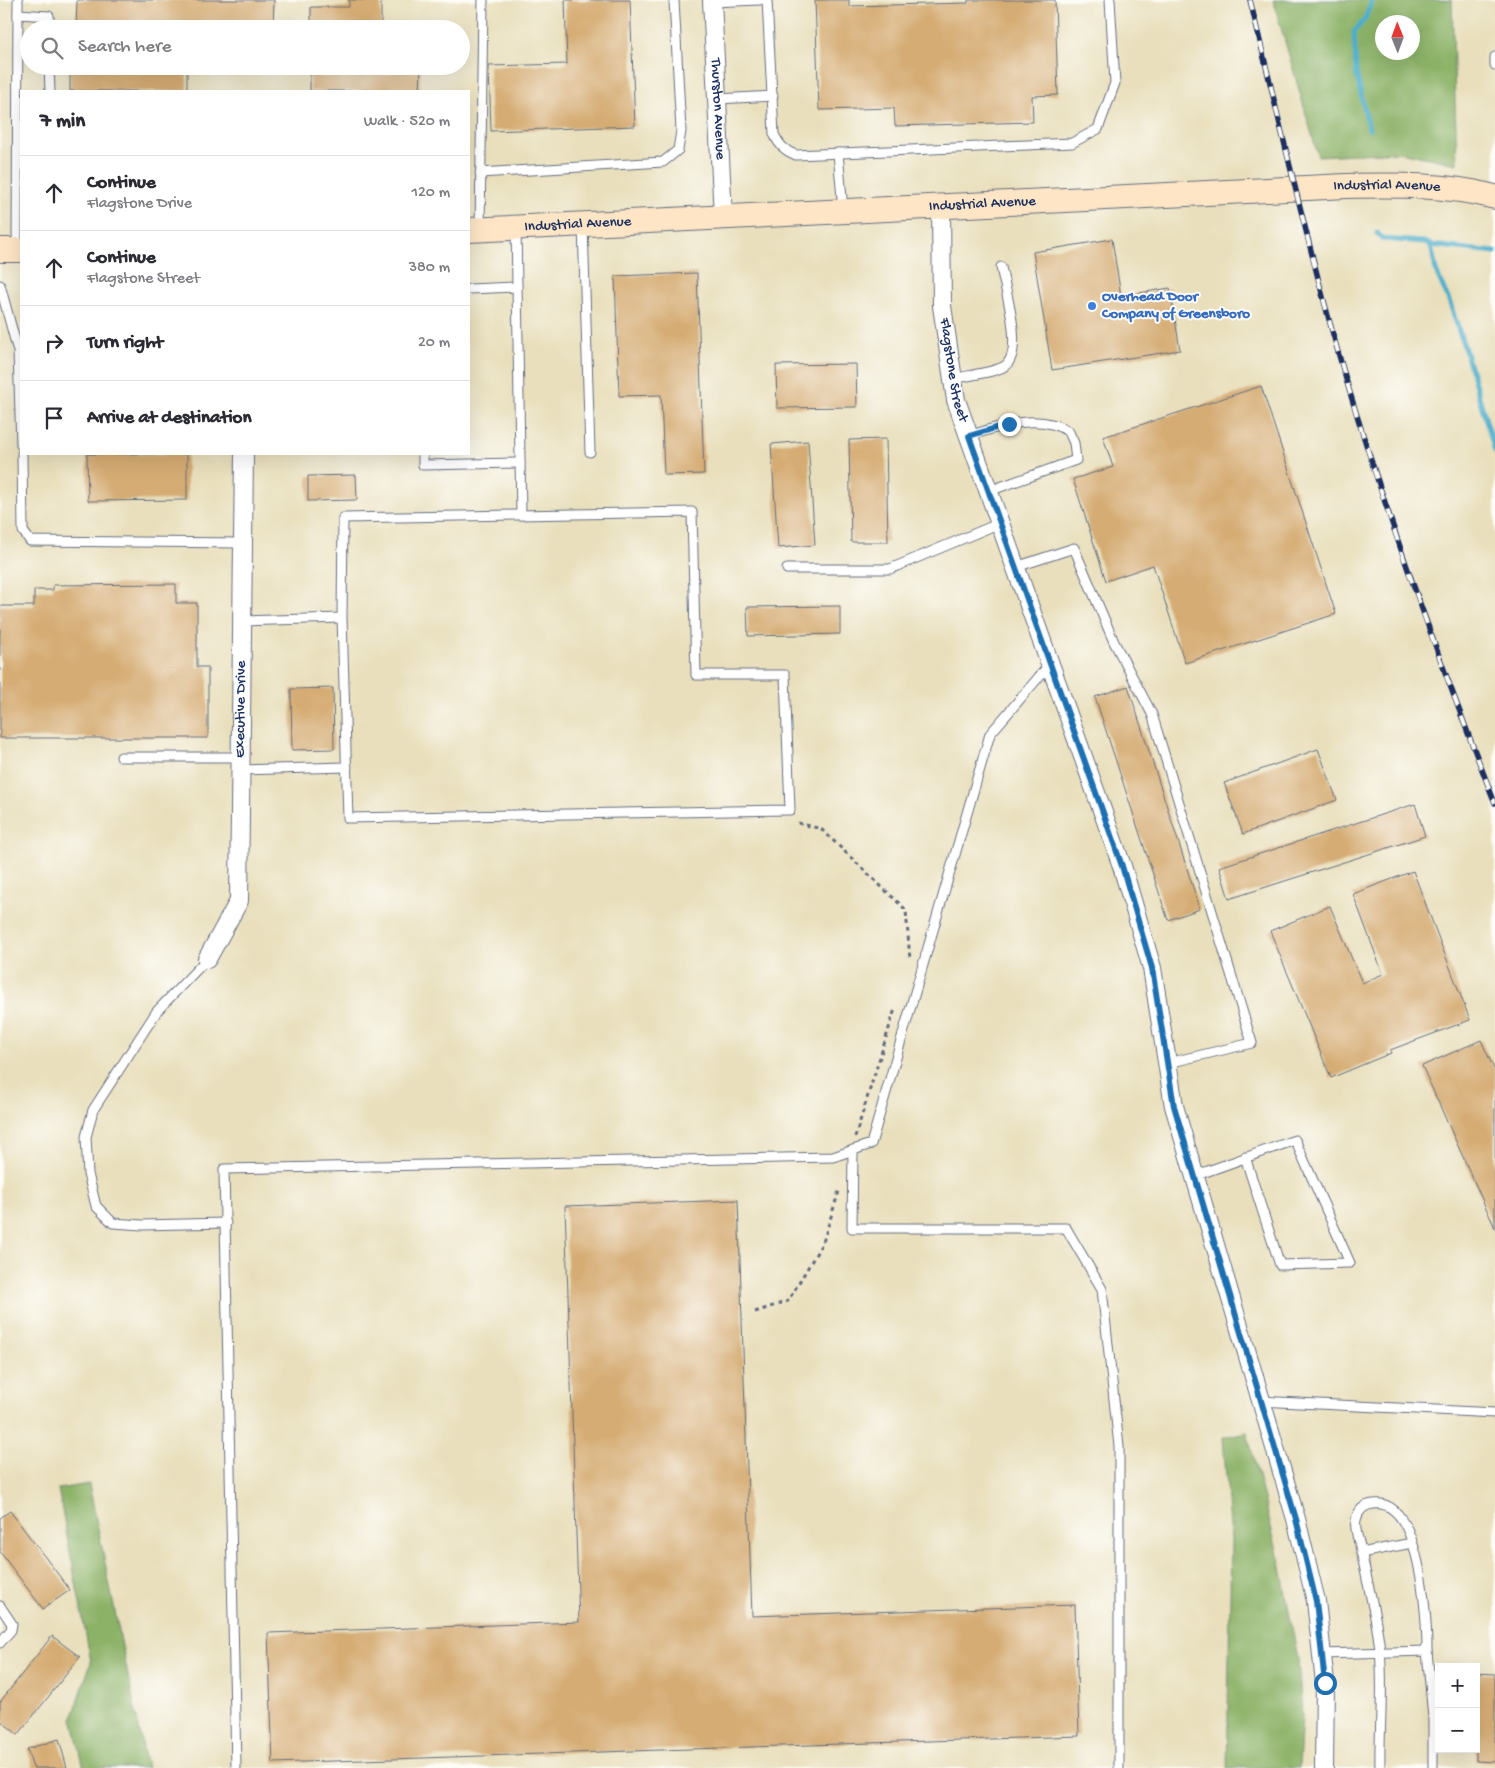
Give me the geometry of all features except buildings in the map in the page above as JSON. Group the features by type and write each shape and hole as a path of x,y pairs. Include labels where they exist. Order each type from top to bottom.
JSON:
{"main road":[{"name":"Industrial Avenue","path":"474,230 843,210 941,207 1380,185 1449,188 1495,197"}],"street":[{"name":"Thurston Avenue","path":"712,1 723,217"},
{"name":"Flagstone Street","path":"941,207 942,306 956,400 1122,866 1152,968 1174,1106 1303,1546 1316,1601 1325,1683 1324,1768"},
{"name":"Executive Drive","path":"207,959 238,901 244,455"}],"lane":[{"path":"13,250 20,130 18,0"},
{"path":"474,230 480,173 483,0"},
{"path":"480,173 663,162 678,150 681,131 674,0"},
{"path":"712,1 760,0"},
{"path":"767,0 774,134 778,143 783,148 796,155 1072,143 1098,129 1115,83 1110,0"},
{"path":"18,14 49,16 49,20"},
{"path":"1495,57 1495,65"},
{"path":"50,75 50,90"},
{"path":"717,99 772,96"},
{"path":"838,153 843,210"},
{"path":"583,224 590,452"},
{"path":"516,227 521,515"},
{"path":"953,379 1005,367 1014,355 1015,339 1001,268"},
{"path":"0,285 18,351 20,399"},
{"path":"470,289 517,287"},
{"path":"969,436 1009,424 1051,423 1069,432 1074,443 1076,460 989,491"},
{"path":"22,455 23,532 30,541 242,543"},
{"path":"423,455 423,465 520,463"},
{"path":"692,512 696,675 785,675 790,810 348,818 342,618 343,518 692,512"},
{"path":"787,569 890,569 1000,523"},
{"path":"1016,567 1074,548 1114,642 1152,714 1207,892 1252,1042 1168,1063"},
{"path":"242,621 342,618"},
{"path":"236,1768 224,1169 833,1157 871,1144 990,734 1050,664"},
{"path":"121,757 240,764 347,767"},
{"path":"207,959 157,1011 94,1110 86,1137 88,1174 96,1206 113,1223 142,1225 226,1223"},
{"path":"1194,1176 1245,1157 1295,1140 1350,1263 1280,1265 1245,1157"},
{"path":"853,1150 852,1228 1066,1228 1102,1289 1119,1446 1119,1768"},
{"path":"1259,1394 1495,1413"},
{"path":"1380,1768 1380,1652 1355,1525 1360,1509 1375,1503 1396,1510 1403,1518 1412,1543 1423,1591 1433,1717 1433,1768"},
{"path":"1361,1553 1412,1543"},
{"path":"0,1606 12,1624 11,1630 0,1643"},
{"path":"1322,1654 1427,1650"}],"path":[{"path":"798,823 821,829 906,910 910,959 907,968"},
{"path":"855,1138 896,1006"},
{"path":"755,1312 788,1301 823,1242 840,1186"}],"green space":[{"path":"1273,0 1452,0 1457,164 1400,152 1318,156"},
{"path":"1247,1432 1280,1562 1298,1659 1302,1714 1299,1768 1227,1768 1231,1540 1223,1437"},
{"path":"89,1484 147,1768 84,1768 72,1719 91,1662 58,1489"}],"waterway":[{"path":"1369,129 1356,73 1354,32 1365,19 1372,0"},
{"path":"1377,233 1383,239 1424,242 1431,245 1436,271 1450,303 1495,451"},
{"path":"1431,245 1495,252"}],"railway":[{"path":"1250,0 1314,265 1355,409 1411,579 1495,803"}],"place":[{"name":"Overhead Door Company of Greensboro","path":"1092,306"}],"route":[{"path":"1009,424 969,436 1122,866 1152,968 1166,1046 1174,1106 1296,1519 1316,1601 1325,1683"}]}
